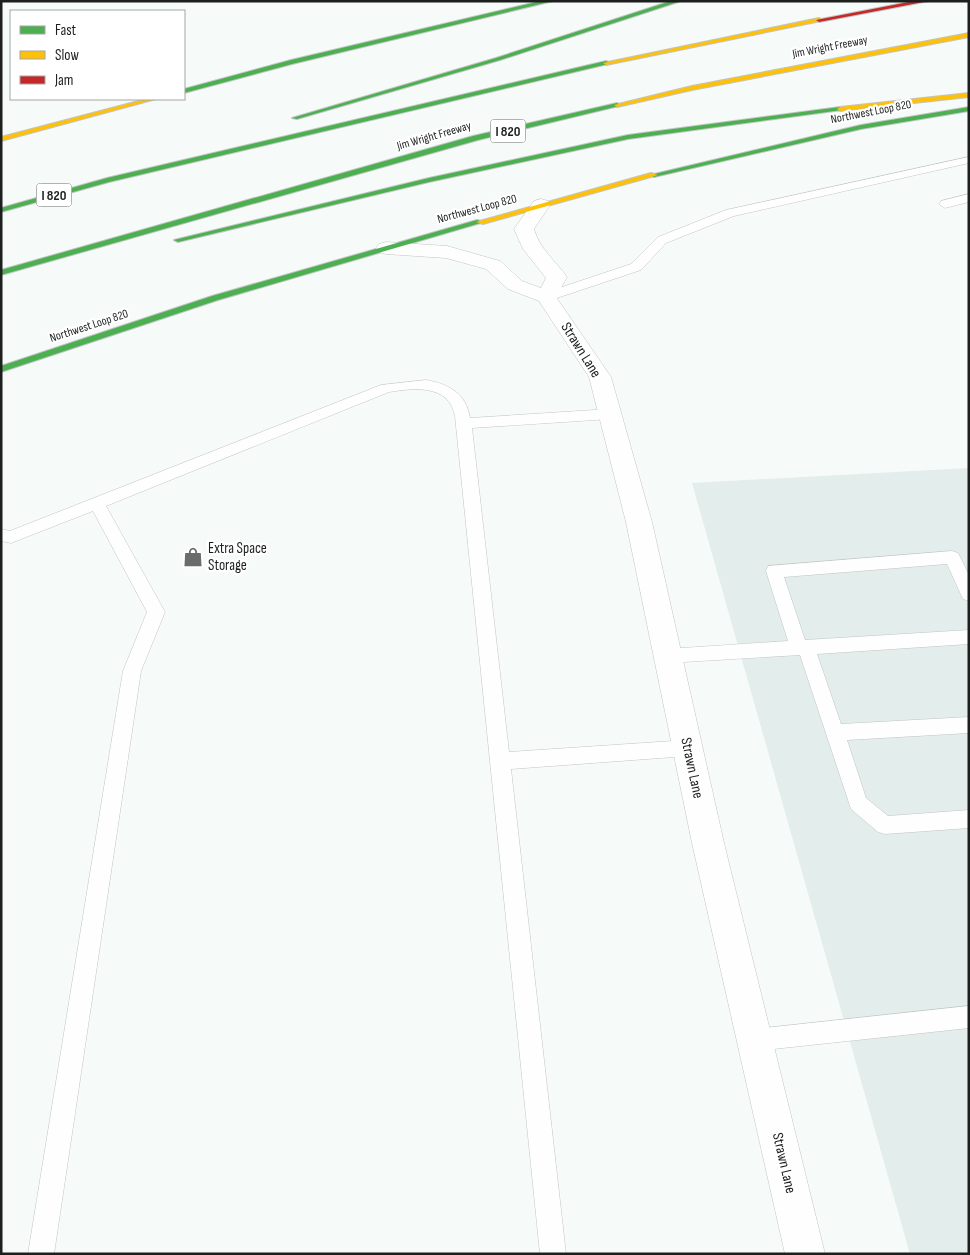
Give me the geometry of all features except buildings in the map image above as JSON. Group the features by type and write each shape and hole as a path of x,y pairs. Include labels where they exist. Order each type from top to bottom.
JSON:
{"main road":[{"path":"185,90 291,62 550,1"},
{"path":"282,121 498,59 678,1"},
{"name":"Jim Wright Freeway","path":"1,210 107,180 585,67 926,1"},
{"name":"Jim Wright Freeway","path":"1,273 55,256 476,138 692,88 969,35"},
{"path":"164,243 430,180 628,137 788,114 969,95"},
{"path":"1,139 149,100"},
{"name":"Northwest Loop 820","path":"1,369 215,298 386,248 638,179 852,129 969,109"},
{"path":"107,180 181,150"},
{"path":"55,256 144,245"}],"street":[{"path":"386,248 447,252 493,265 514,286 546,296 557,277 535,255 527,240 524,229 542,205"},
{"name":"Strawn Lane","path":"546,296 600,377 638,522 755,1040 806,1254"}],"lane":[{"path":"546,296 636,267 662,240 730,213 969,160"},
{"path":"945,204 969,198"},
{"path":"1,535 11,536 386,388 415,383 443,388 459,403 464,423 553,1254"},
{"path":"464,423 610,414"},
{"path":"41,1254 132,671 156,612 96,502"},
{"path":"969,594 952,557 774,571 835,732 858,803 885,825 969,818"},
{"path":"668,656 969,637"},
{"path":"835,732 969,725"},
{"path":"501,761 688,748"},
{"path":"755,1040 969,1018"}],"shaded area":[{"path":"969,468 969,1254 910,1254 692,483"}],"traffic: fast":[{"path":"185,91 291,62 550,1"},
{"path":"295,118 498,59 678,1"},
{"path":"1,210 107,180 606,63"},
{"path":"1,273 476,138 617,105"},
{"path":"178,240 429,180 628,137 840,109"},
{"path":"654,175 861,127 969,109"},
{"path":"1,369 215,298 480,222"}],"traffic: slow":[{"path":"606,63 819,20"},
{"path":"617,105 692,88 969,35"},
{"path":"840,109 969,95"},
{"path":"1,139 149,100"},
{"path":"480,222 654,175"}],"traffic: jam":[{"path":"819,20 926,1"}],"place":[{"name":"Extra Space Storage","path":"193,557"}]}
